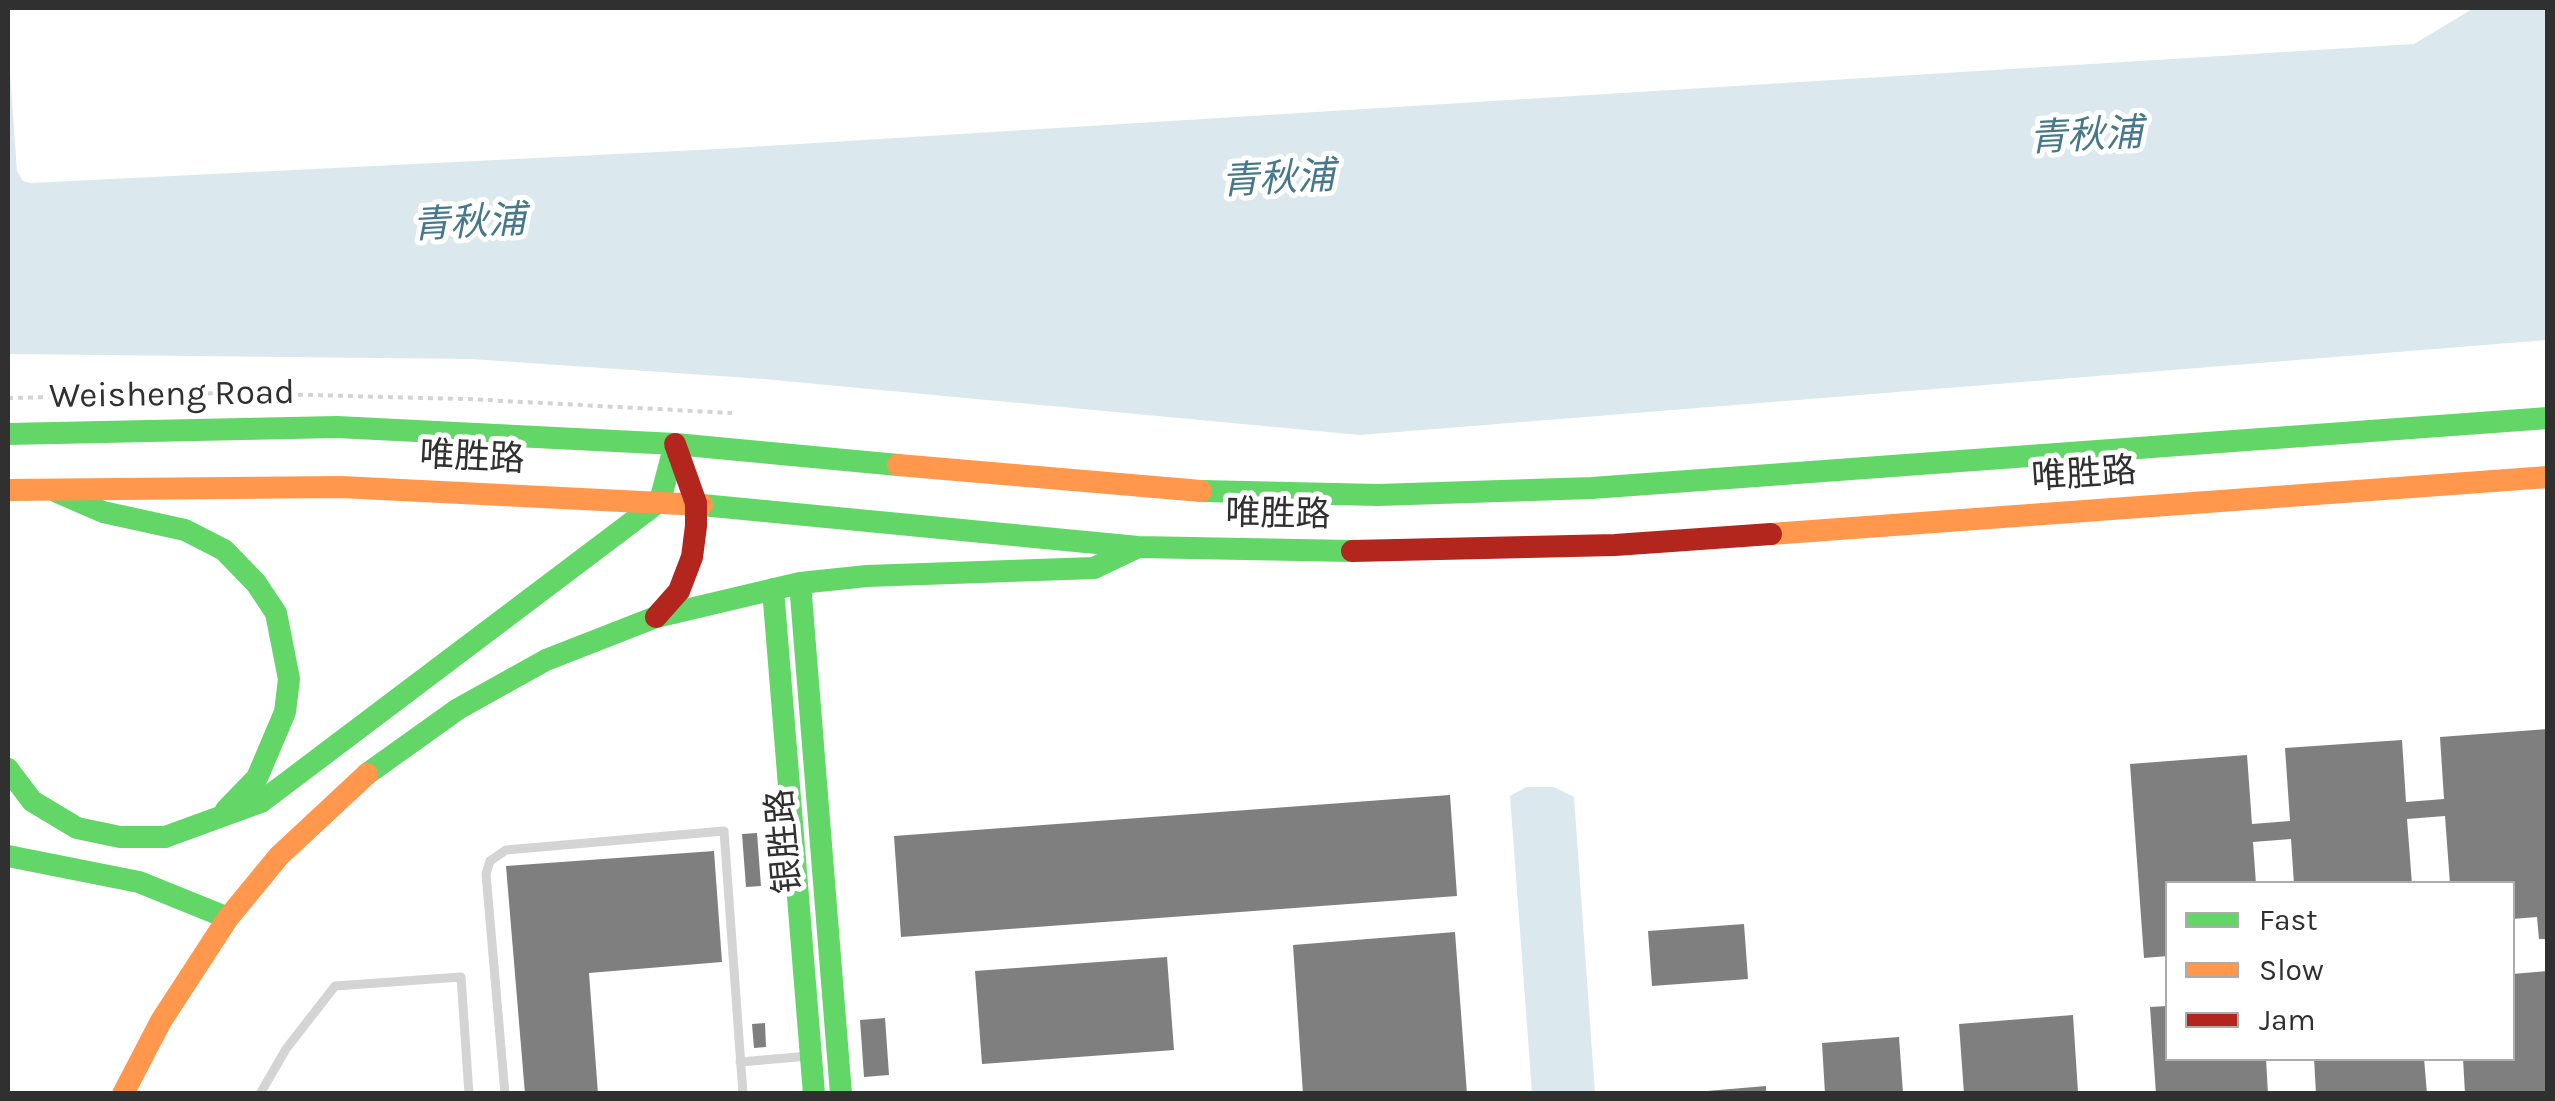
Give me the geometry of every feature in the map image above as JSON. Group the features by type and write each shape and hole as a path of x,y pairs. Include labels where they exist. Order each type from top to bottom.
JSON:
{"main road":[{"name":"唯胜路","path":"8,434 337,428 674,444 1170,490 1378,495 1592,488 2548,418"},
{"path":"8,768 32,801 76,828 120,837 165,837 215,822 261,802 660,501 674,444"},
{"path":"656,617 678,592 692,557 696,503 674,444"},
{"name":"唯胜路","path":"8,490 341,486 660,501 1138,547 1316,552 1615,545 2548,476"},
{"path":"46,488 103,512 186,530 224,550 256,583 276,613 289,678 284,712 257,778 215,822"},
{"path":"123,1094 161,1021 228,918 279,856 346,789 458,709 546,660 656,617 772,589 867,576 1094,568 1138,547"},
{"name":"银胜路","path":"800,584 841,1094"},
{"name":"银胜路","path":"772,589 814,1094"},
{"path":"8,856 140,882 228,918"}],"lane":[{"path":"505,1094 486,874 490,861 506,850 724,832 743,1094"},
{"path":"260,1094 286,1049 335,986 461,977 469,1094"},
{"path":"740,1062 811,1056"}],"path":[{"path":"8,398 229,392 467,399 732,414"}],"water":[{"name":"青秋浦","path":"2474,8 2547,8 2547,340 1360,435 763,379 471,359 8,354 8,45 17,171 23,181 31,183 718,149 2414,44"},
{"path":"1526,787 1554,787 1574,797 1595,1093 1532,1093 1510,796"}],"building":[{"path":"2548,729 2548,939 2539,939 2537,917 2515,919 2515,881 2450,881 2445,816 2407,819 2412,881 2294,881 2291,839 2253,842 2256,881 2165,881 2165,956 2144,958 2130,764 2247,755 2252,824 2290,821 2285,748 2402,740 2406,802 2444,799 2440,737"},
{"path":"1450,795 1457,896 901,937 894,836"},
{"path":"757,833 761,886 746,887 742,834"},
{"path":"714,851 722,962 589,973 598,1094 525,1094 506,866"},
{"path":"1744,924 1748,979 1652,986 1648,931"},
{"path":"1455,932 1467,1094 1303,1094 1293,945"},
{"path":"1167,957 1174,1050 982,1064 975,971"},
{"path":"2548,971 2548,1094 2465,1094 2463,1061 2515,1061 2515,974"},
{"path":"2165,1006 2165,1061 2266,1061 2268,1094 2156,1094 2150,1007"},
{"path":"2073,1015 2078,1092 1964,1094 1959,1024"},
{"path":"885,1018 889,1075 864,1077 860,1020"},
{"path":"765,1023 766,1047 754,1048 752,1024"},
{"path":"1899,1037 1903,1093 1825,1094 1822,1043"},
{"path":"2314,1061 2424,1061 2427,1094 2316,1094"},
{"path":"1766,1086 1766,1094 1707,1094 1707,1091"}],"traffic: fast":[{"path":"1201,491 1378,495 1592,488 2548,418"},
{"path":"8,434 337,427 675,444 898,465"},
{"path":"165,837 261,802 660,501 675,444"},
{"path":"57,492 103,512 185,530 224,550 256,583 276,613 289,679 285,712 257,778 226,810"},
{"path":"702,505 1138,547 1352,551"},
{"path":"367,774 458,709 546,660 656,617 800,583 867,576 1094,568 1138,547"},
{"path":"800,583 841,1094"},
{"path":"773,589 814,1094"},
{"path":"8,769 32,801 77,828 120,837 165,837"},
{"path":"8,856 139,882 228,918"}],"traffic: slow":[{"path":"898,465 1201,491"},
{"path":"1771,534 2548,477"},
{"path":"8,490 341,487 702,505"},
{"path":"123,1094 161,1021 228,918 279,856 367,774"}],"traffic: jam":[{"path":"656,617 679,591 692,557 696,526 696,503 675,444"},
{"path":"1352,551 1615,545 1771,534"}]}
